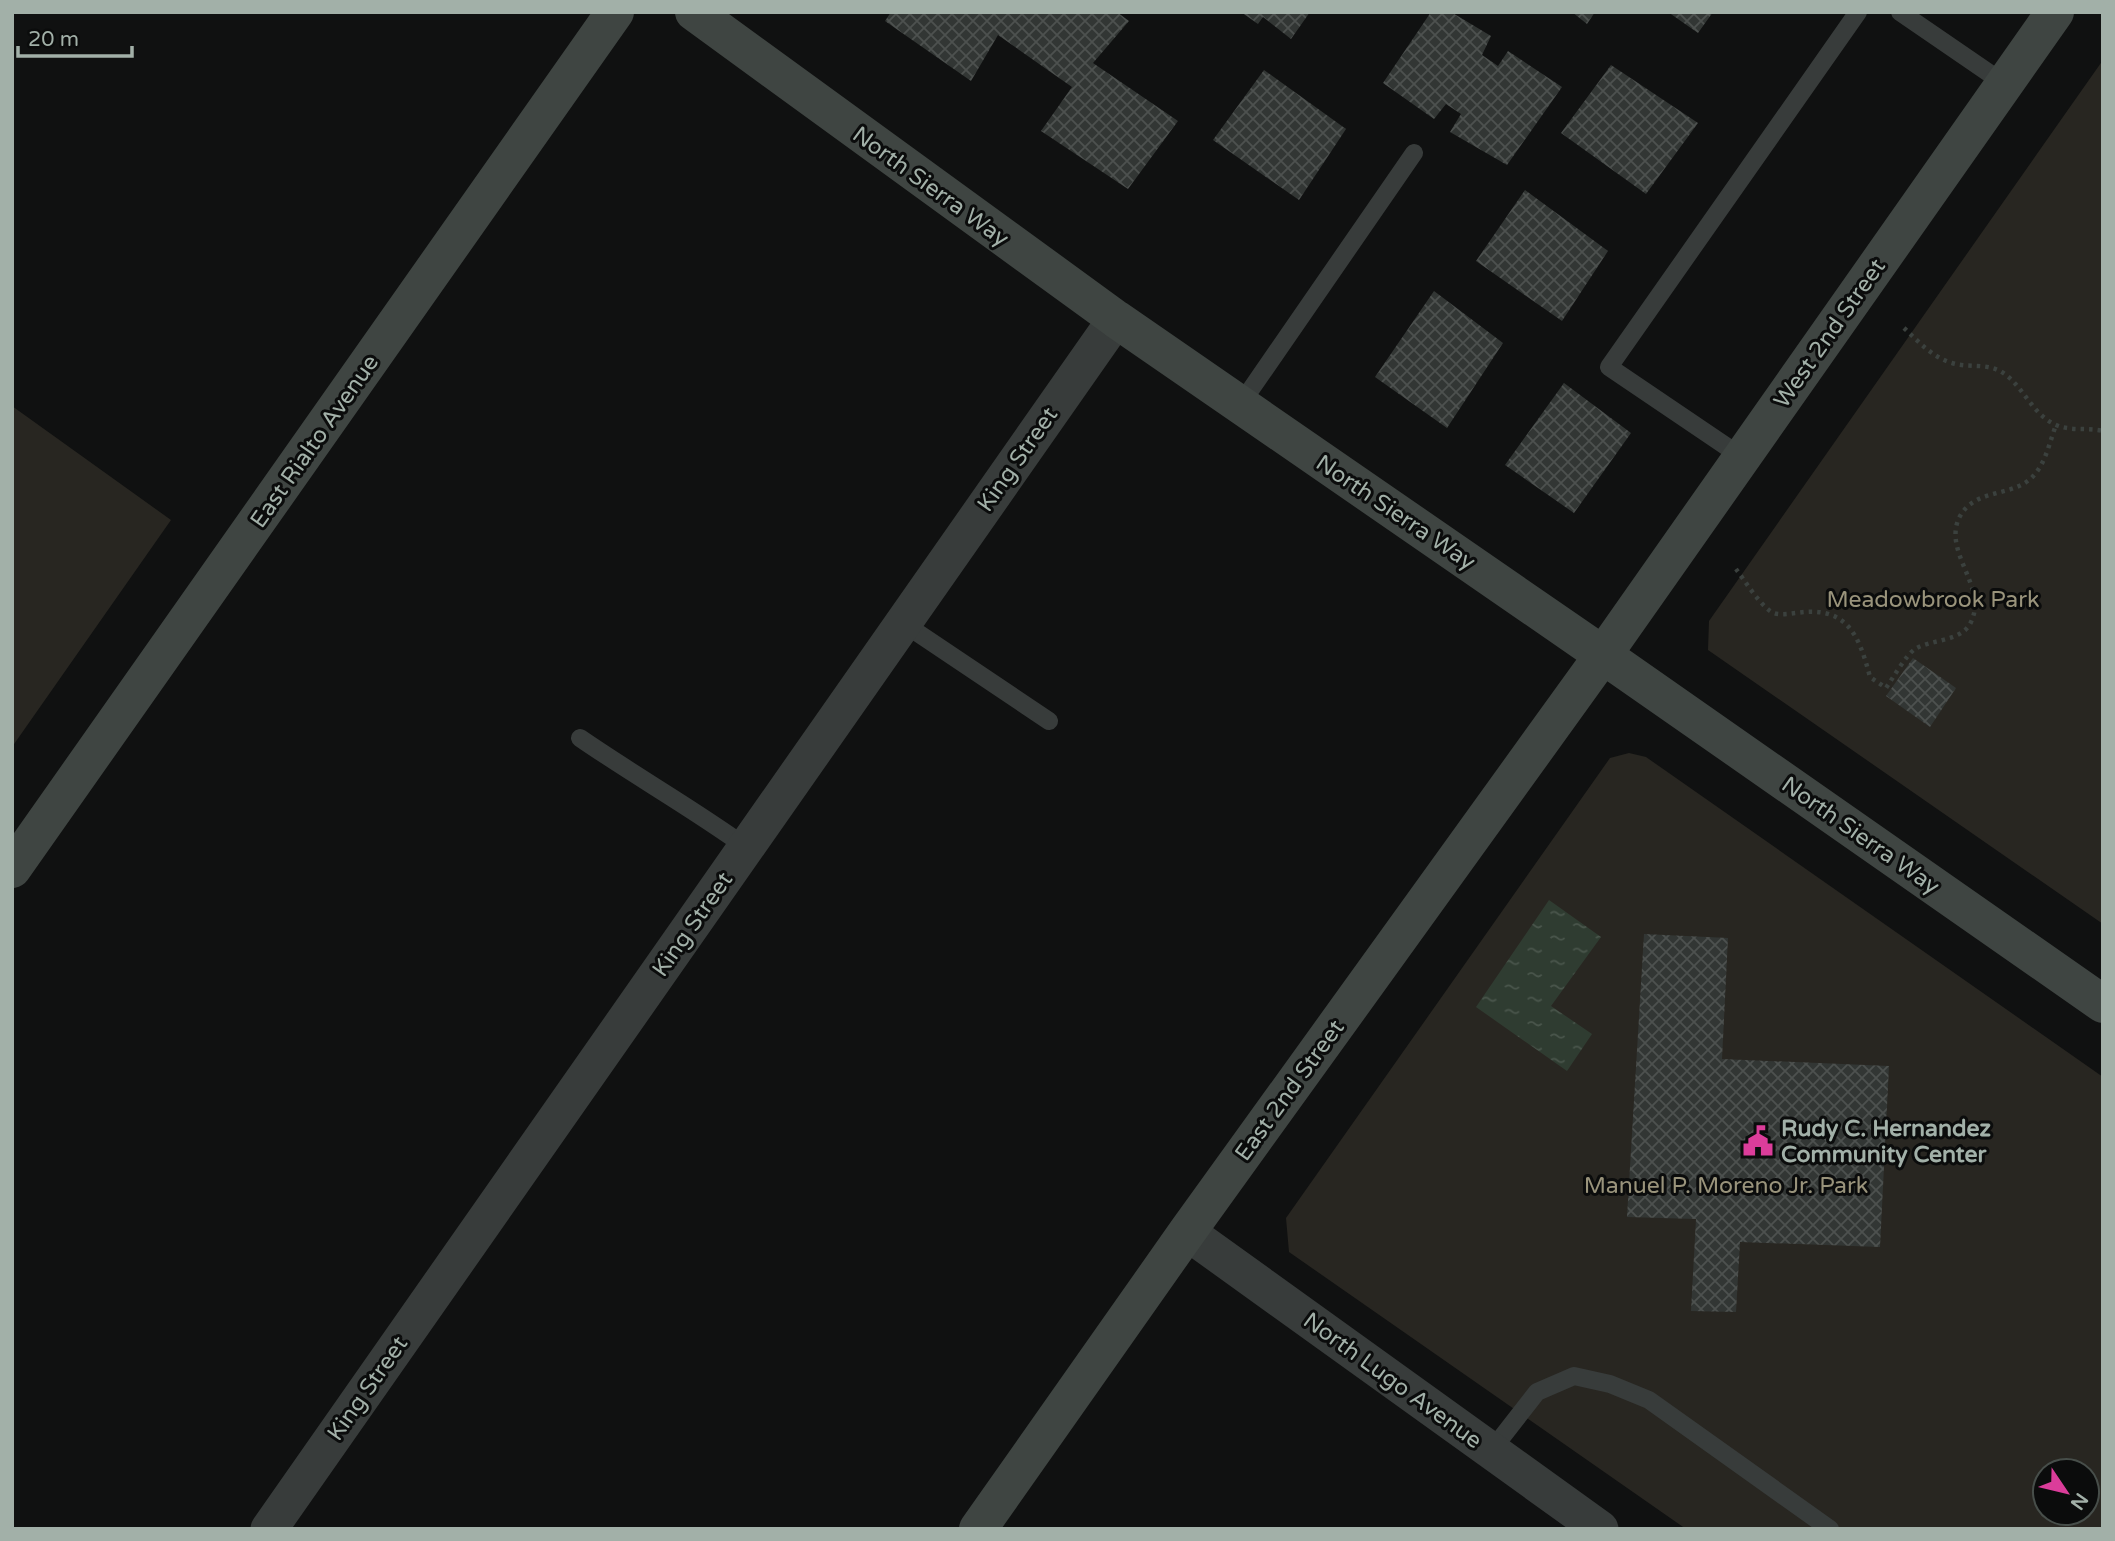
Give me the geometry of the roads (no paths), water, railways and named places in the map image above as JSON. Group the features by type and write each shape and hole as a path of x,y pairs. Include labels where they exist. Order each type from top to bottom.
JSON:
{"street":[{"name":"East Rialto Avenue","path":"12,869 615,12"},
{"name":"North Sierra Way","path":"694,12 1116,319 2103,1004"},
{"name":"West 2nd Street","path":"1603,655 2055,12"},
{"name":"King Street","path":"269,1529 1116,319"},
{"name":"East 2nd Street","path":"978,1529 1187,1231 1603,655"},
{"name":"North Lugo Avenue","path":"1187,1231 1600,1529"}],"lane":[{"path":"1742,457 1609,367 1858,12"},
{"path":"1900,12 2005,84"},
{"path":"1240,405 1414,153"},
{"path":"903,623 1049,721"},
{"path":"580,738 643,781 701,815 746,848"},
{"path":"1491,1451 1537,1392 1574,1376 1598,1381 1649,1400 1830,1529"}],"water":[{"path":"1549,900 1601,937 1551,1006 1592,1034 1567,1071 1476,1007"}],"place":[{"name":"Rudy C. Hernandez Community Center","path":"1758,1141"}],"park label":[{"name":"Meadowbrook Park","path":"1933,599"},
{"name":"Manuel P. Moreno Jr. Park","path":"1726,1185"}]}
